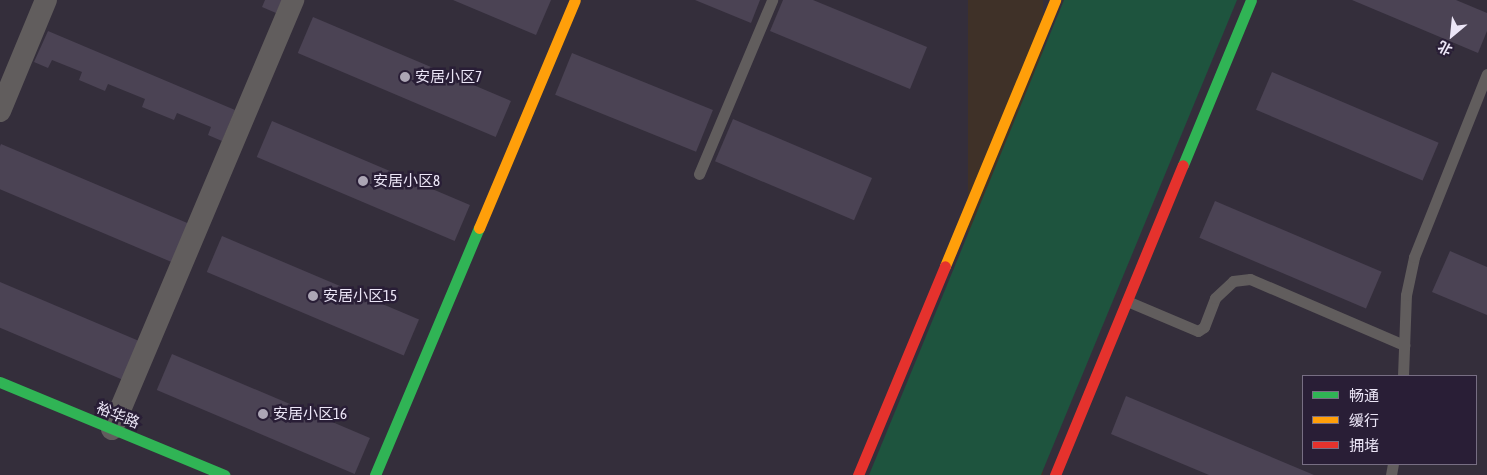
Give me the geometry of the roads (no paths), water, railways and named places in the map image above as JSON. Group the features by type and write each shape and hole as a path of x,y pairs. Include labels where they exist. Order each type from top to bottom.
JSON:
{"street":[{"path":"0,111 46,0"},
{"path":"112,429 293,0"},
{"path":"375,475 575,0"},
{"path":"858,475 1055,0"},
{"path":"1055,475 1251,0"},
{"name":"裕华路","path":"0,382 224,475"}],"lane":[{"path":"699,174 772,0"},
{"path":"1403,375 1406,295 1414,257 1487,74"},
{"path":"1127,301 1198,331 1204,327 1215,298 1233,281 1250,279 1404,345"}],"place":[{"name":"安居小区7","path":"405,77"},
{"name":"安居小区8","path":"363,181"},
{"name":"安居小区15","path":"313,296"},
{"name":"安居小区16","path":"263,414"}]}
